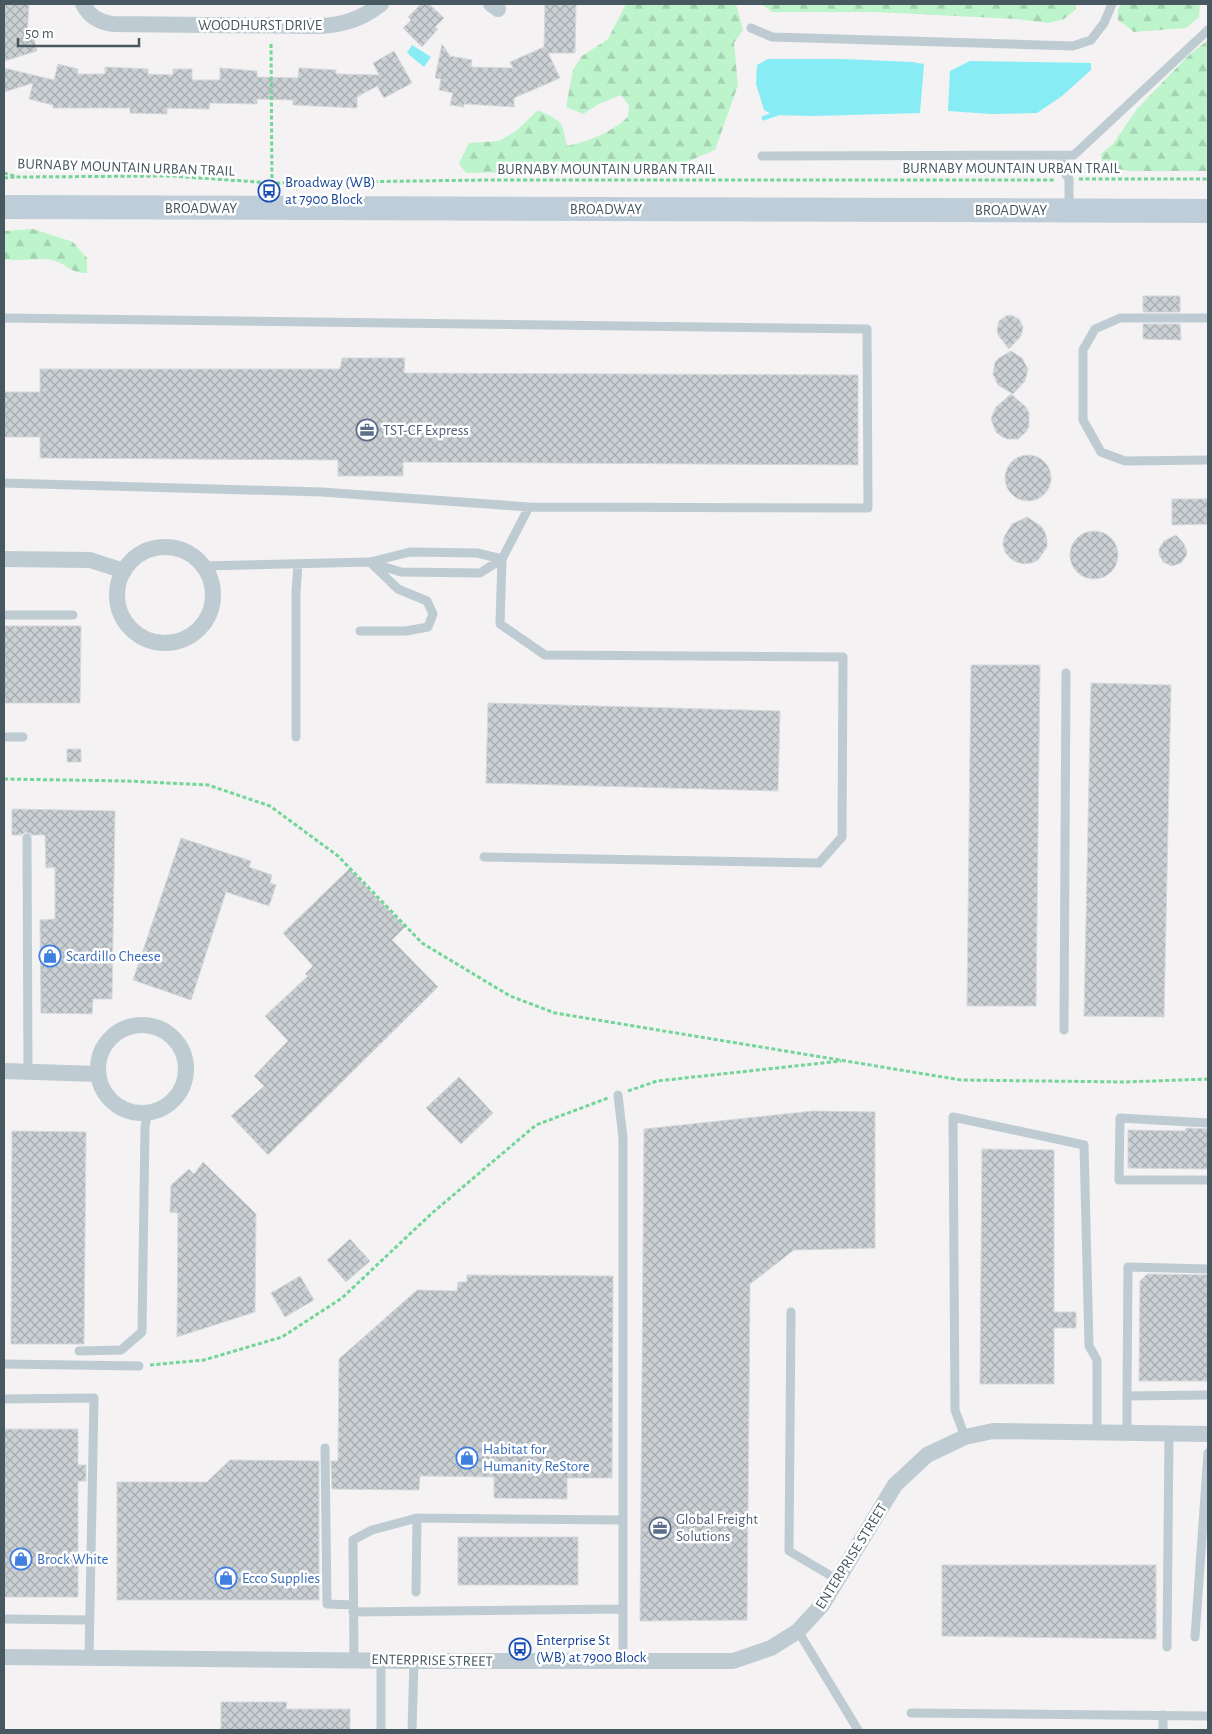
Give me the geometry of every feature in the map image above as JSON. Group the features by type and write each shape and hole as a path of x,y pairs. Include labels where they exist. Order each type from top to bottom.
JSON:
{"street":[{"name":"WOODHURST DRIVE","path":"83,4 94,18 113,24 319,26 352,22 363,17 381,4"},
{"name":"BROADWAY","path":"4,207 1208,211"},
{"path":"162,547 178,548 192,555 204,566 211,580 214,595 211,611 203,625 191,636 176,642 160,642 145,638 132,629 122,616 118,601 118,586 124,570 134,559 147,550 162,547"},
{"path":"4,559 90,560 124,570"},
{"path":"142,1024 157,1027 170,1034 180,1045 186,1058 186,1074 182,1088 174,1100 161,1108 147,1113 133,1112 120,1108 109,1099 102,1087 98,1074 99,1059 104,1045 114,1034 127,1027 142,1024"},
{"path":"4,1071 98,1074"},
{"name":"ENTERPRISE STREET","path":"4,1657 623,1662 733,1661 771,1648 798,1631 822,1605 895,1485 927,1455 965,1438 993,1431 1208,1434"}],"lane":[{"path":"751,28 772,37 1073,46 1091,40 1104,23 1112,4"},
{"path":"762,156 1074,155 1208,30"},
{"path":"1061,156 1062,169 1068,180 1069,210"},
{"path":"4,318 867,329 868,508 529,507 322,492 4,483"},
{"path":"1208,318 1120,318 1095,329 1083,350 1083,420 1101,452 1125,461 1208,460"},
{"path":"484,857 819,863 842,837 843,657 545,655 500,624 502,560 529,507"},
{"path":"204,566 370,562 410,552 477,553 502,560"},
{"path":"370,562 401,572 480,573 502,560"},
{"path":"360,631 406,631 428,627 433,614 427,601 398,589 370,562"},
{"path":"296,737 298,564"},
{"path":"4,615 73,615"},
{"path":"1064,1030 1066,673"},
{"path":"4,737 23,737"},
{"path":"27,838 28,1072"},
{"path":"618,1094 623,1138 623,1662"},
{"path":"79,1351 121,1350 142,1332 145,1128 147,1113"},
{"path":"965,1438 954,1410 953,1117 1084,1145 1089,1346 1097,1360 1097,1432"},
{"path":"1208,1123 1120,1118 1119,1180 1208,1180"},
{"path":"1127,1432 1128,1266 1208,1269"},
{"path":"791,1312 789,1551 838,1580"},
{"path":"4,1364 139,1366"},
{"path":"1127,1396 1208,1395"},
{"path":"4,1399 94,1398 89,1658"},
{"path":"1167,1647 1169,1433"},
{"path":"325,1448 327,1604 353,1608 623,1610"},
{"path":"1195,1637 1208,1453"},
{"path":"354,1659 353,1540 372,1530 417,1518 623,1520"},
{"path":"416,1592 417,1518"},
{"path":"4,1619 90,1620"},
{"path":"798,1631 858,1730"},
{"path":"381,1660 381,1730"},
{"path":"412,1730 414,1660"},
{"path":"910,1713 1208,1716"},
{"path":"1163,1715 1163,1730"}],"path":[{"path":"269,191 272,183 271,44"},
{"name":"BURNABY MOUNTAIN URBAN TRAIL","path":"4,173 18,177 171,176 272,183 487,180 1208,179"},
{"path":"4,178 18,177"},
{"path":"4,779 127,781 208,785 270,806 338,856 422,943 510,996 555,1013 961,1080 1126,1082 1208,1079"},
{"path":"139,1366 204,1360 282,1337 342,1298 431,1214 536,1125 657,1081 846,1060"}],"green space":[{"path":"626,4 736,4 743,30 734,43 738,85 715,150 658,174 587,171 466,173 459,163 469,143 499,141 516,131 538,110 553,117 560,123 567,146 599,136 614,128 628,117 629,105 621,95 599,104 583,114 566,107 573,70 582,56 608,39"},
{"path":"761,4 1075,4 1076,9 1064,19 1049,23 1016,19 875,12 773,12"},
{"path":"1121,4 1200,4 1199,17 1186,28 1134,32 1118,20 1118,9"},
{"path":"1208,40 1208,171 1128,171 1103,166 1101,154 1113,144 1137,109 1188,56"},
{"path":"33,229 73,242 87,258 87,273 74,271 50,260 4,259 4,231"}],"water":[{"path":"412,45 431,57 424,67 407,53"},
{"path":"768,59 843,59 924,64 920,113 814,116 773,115 764,110 756,84 757,65"},
{"path":"970,61 1091,63 1091,70 1062,96 1037,113 991,114 948,111 950,71"}],"building":[{"path":"4,4 29,4 27,36 33,35 37,51 4,61"},
{"path":"421,4 429,4 444,18 435,27 438,29 422,47 403,28 411,20 408,17"},
{"path":"545,4 576,4 575,53 548,53 560,78 514,98 514,107 464,104 464,107 450,105 453,93 439,90 441,79 435,78 442,44 450,56 472,60 471,67 513,68 510,62 544,47"},
{"path":"394,51 412,83 384,98 377,86 357,97 357,108 293,105 293,100 257,99 257,104 210,103 209,109 167,108 167,114 130,113 130,108 53,108 53,105 29,99 33,83 4,92 4,68 54,80 58,64 78,69 77,74 105,74 105,67 148,69 148,74 173,75 173,69 192,69 192,80 220,80 220,68 257,71 257,77 298,78 299,68 336,70 336,74 379,75 373,63"},
{"path":"1143,296 1180,296 1180,312 1143,312"},
{"path":"1011,315 1019,319 1023,327 1021,336 1009,349 998,335 997,330 999,321"},
{"path":"1143,324 1180,324 1181,340 1143,339"},
{"path":"1011,351 1022,358 1028,369 1025,381 1013,394 998,385 993,374 995,362"},
{"path":"342,358 405,358 404,373 858,375 858,465 403,462 403,476 338,476 338,460 40,458 40,437 4,437 4,392 40,392 40,369 340,369"},
{"path":"1011,394 1026,407 1029,413 1029,426 1026,432 1018,439 1007,439 1001,436 996,432 991,419 996,407"},
{"path":"1028,455 1041,459 1047,465 1051,478 1047,491 1041,497 1028,501 1015,497 1009,491 1005,478 1009,465 1015,459"},
{"path":"1172,499 1208,499 1208,524 1172,525"},
{"path":"1027,517 1041,526 1045,532 1047,547 1038,560 1024,564 1010,558 1005,552 1003,544 1004,537 1012,524"},
{"path":"1089,531 1099,531 1111,538 1118,550 1118,560 1111,572 1099,579 1089,579 1081,575 1074,568 1070,560 1070,550 1074,542 1081,535"},
{"path":"1176,535 1184,544 1187,552 1181,563 1172,566 1163,562 1159,549 1164,541"},
{"path":"4,626 81,626 80,703 4,703"},
{"path":"971,665 1040,665 1036,1006 967,1006"},
{"path":"1091,683 1171,685 1164,1017 1084,1016"},
{"path":"488,703 780,711 778,791 486,783"},
{"path":"67,749 81,749 81,762 67,762"},
{"path":"12,809 115,811 112,999 93,999 92,1014 41,1013 40,920 55,919 55,867 46,868 45,835 32,835 26,832 21,835 12,835"},
{"path":"181,838 251,861 249,867 272,875 270,883 276,885 269,906 226,892 191,1000 133,980"},
{"path":"349,869 405,927 392,940 438,987 268,1155 231,1116 264,1086 254,1076 288,1041 265,1016 308,976 305,974 313,966 283,933"},
{"path":"459,1077 493,1113 461,1144 426,1108"},
{"path":"813,1111 875,1112 875,1248 794,1250 750,1284 747,1620 640,1621 644,1129"},
{"path":"1186,1128 1208,1129 1208,1169 1128,1168 1128,1130 1185,1131"},
{"path":"12,1131 86,1132 84,1344 11,1344"},
{"path":"982,1149 1054,1150 1054,1312 1076,1312 1076,1328 1054,1328 1054,1384 980,1384"},
{"path":"203,1162 256,1214 255,1312 177,1337 178,1213 170,1212 171,1185 189,1169 194,1174"},
{"path":"350,1239 370,1261 346,1282 327,1260"},
{"path":"1147,1274 1208,1275 1208,1381 1139,1381 1140,1281"},
{"path":"467,1275 613,1276 612,1478 567,1478 567,1499 494,1498 494,1477 420,1476 419,1490 332,1489 331,1461 338,1461 339,1359 417,1290 457,1291 458,1282 467,1282"},
{"path":"300,1276 314,1300 285,1317 271,1293"},
{"path":"4,1429 78,1429 78,1465 86,1465 86,1481 78,1481 78,1597 4,1597"},
{"path":"230,1460 319,1461 319,1600 117,1600 117,1482 207,1482"},
{"path":"458,1537 578,1537 578,1585 458,1585"},
{"path":"942,1565 1156,1565 1156,1639 942,1636"},
{"path":"221,1702 287,1702 286,1709 350,1709 350,1730 221,1730"}],"waterway":[{"path":"764,118 778,113"}],"place":[{"name":"Broadway (WB) at 7900 Block","path":"269,191"},
{"name":"TST-CF Express","path":"367,430"},
{"name":"Scardillo Cheese","path":"50,956"},
{"name":"Habitat for Humanity ReStore","path":"467,1458"},
{"name":"Global Freight Solutions","path":"660,1528"},
{"name":"Brock White","path":"21,1559"},
{"name":"Ecco Supplies","path":"226,1578"},
{"name":"Enterprise St (WB) at 7900 Block","path":"520,1649"}]}
